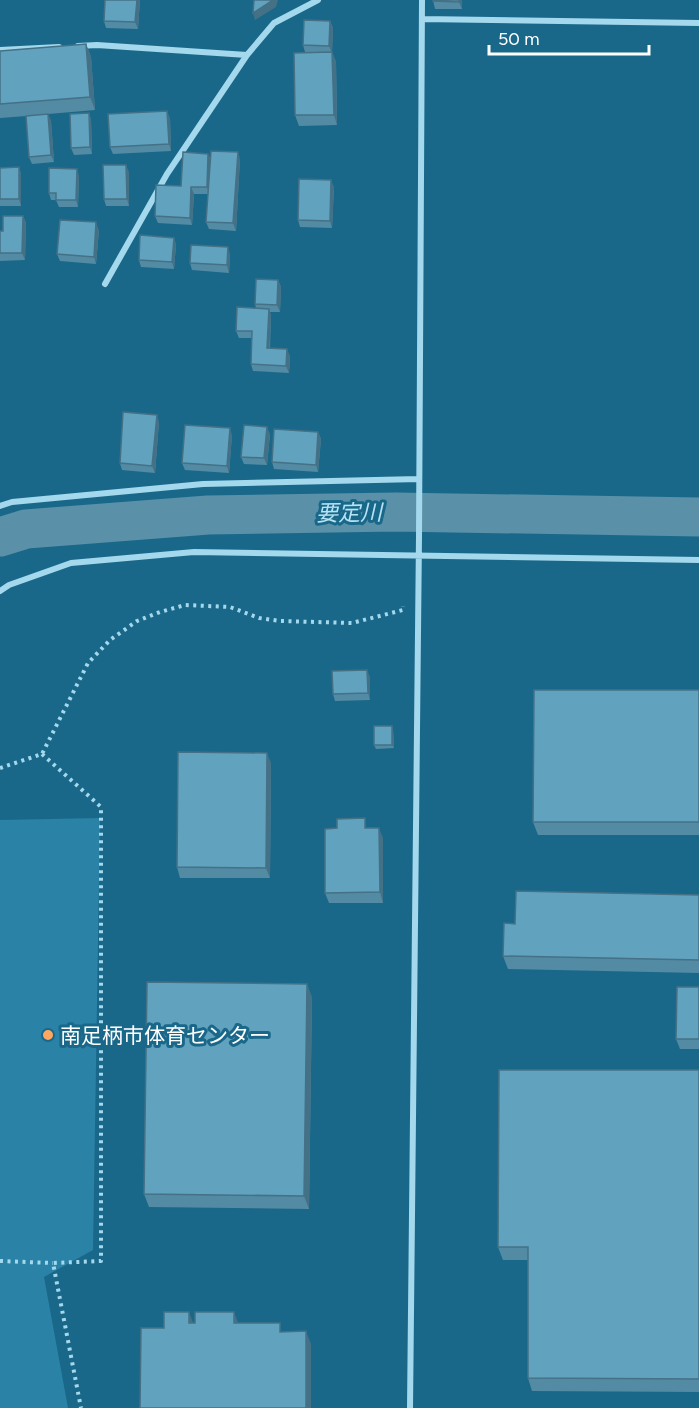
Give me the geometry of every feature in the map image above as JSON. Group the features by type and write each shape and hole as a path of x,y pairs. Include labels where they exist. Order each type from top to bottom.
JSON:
{"street":[{"path":"105,284 167,174 247,55 274,23 318,0"},
{"path":"410,1408 422,0"},
{"path":"422,19 699,23"},
{"path":"76,46 97,45 247,55"},
{"path":"0,50 65,46"},
{"path":"0,506 12,502 203,484 419,479"},
{"path":"0,591 9,585 71,563 194,552 699,560"}],"path":[{"path":"0,768 42,754 88,663 110,640 137,621 185,605 230,607 259,618 280,621 352,623 402,610 403,589 417,589"},
{"path":"0,1261 53,1263 101,1261 101,807 42,754"},
{"path":"53,1263 81,1408"}],"shaded area":[{"name":"南足柄市体育センター","path":"100,818 93,1250 44,1277 68,1408 0,1408 0,820"}],"building":[{"path":"105,0 137,0 135,22 104,21"},
{"path":"254,0 273,0 253,13"},
{"path":"459,0 459,2 433,1"},
{"path":"304,20 330,21 329,46 303,45"},
{"path":"86,44 90,97 0,104 0,51"},
{"path":"332,52 334,115 295,115 294,53"},
{"path":"167,111 169,144 110,147 108,114"},
{"path":"89,113 90,147 71,148 70,114"},
{"path":"48,114 51,155 29,157 26,116"},
{"path":"211,151 238,152 233,223 206,222"},
{"path":"183,152 208,154 207,187 191,187 190,218 155,216 156,185 181,186"},
{"path":"103,165 126,165 127,199 104,199"},
{"path":"19,167 19,199 0,199 0,168"},
{"path":"49,168 77,169 76,200 56,200 56,193 49,193"},
{"path":"299,179 331,180 330,221 298,220"},
{"path":"3,216 23,216 22,253 0,253"},
{"path":"60,220 96,222 94,257 57,254"},
{"path":"140,235 174,238 172,262 139,260"},
{"path":"191,245 228,247 227,265 190,263"},
{"path":"256,279 278,280 277,305 255,304"},
{"path":"237,307 269,309 267,348 287,349 286,366 251,364 252,331 236,331"},
{"path":"123,412 157,415 152,466 120,463"},
{"path":"185,425 230,428 227,466 182,463"},
{"path":"244,425 267,427 264,458 241,457"},
{"path":"274,429 318,432 316,465 272,462"},
{"path":"367,670 368,693 333,694 332,671"},
{"path":"534,690 699,690 699,822 533,822"},
{"path":"374,726 392,726 392,745 374,745"},
{"path":"178,752 267,753 266,868 177,867"},
{"path":"365,818 365,828 379,828 380,892 325,893 325,829 337,828 337,819"},
{"path":"516,891 699,895 699,960 503,956 504,923 515,924"},
{"path":"147,982 307,984 304,1196 144,1194"},
{"path":"677,987 699,987 699,1039 676,1039"},
{"path":"499,1070 699,1070 699,1379 528,1378 528,1247 498,1247"},
{"path":"164,1312 189,1312 189,1323 195,1323 195,1312 234,1312 234,1323 280,1323 280,1332 306,1331 306,1408 140,1408 141,1328 164,1328"}],"waterway":[{"name":"要定川","path":"0,537 26,529 208,515 396,512 699,517"}],"place":[{"name":"南足柄市体育センター","path":"48,1035"}]}
